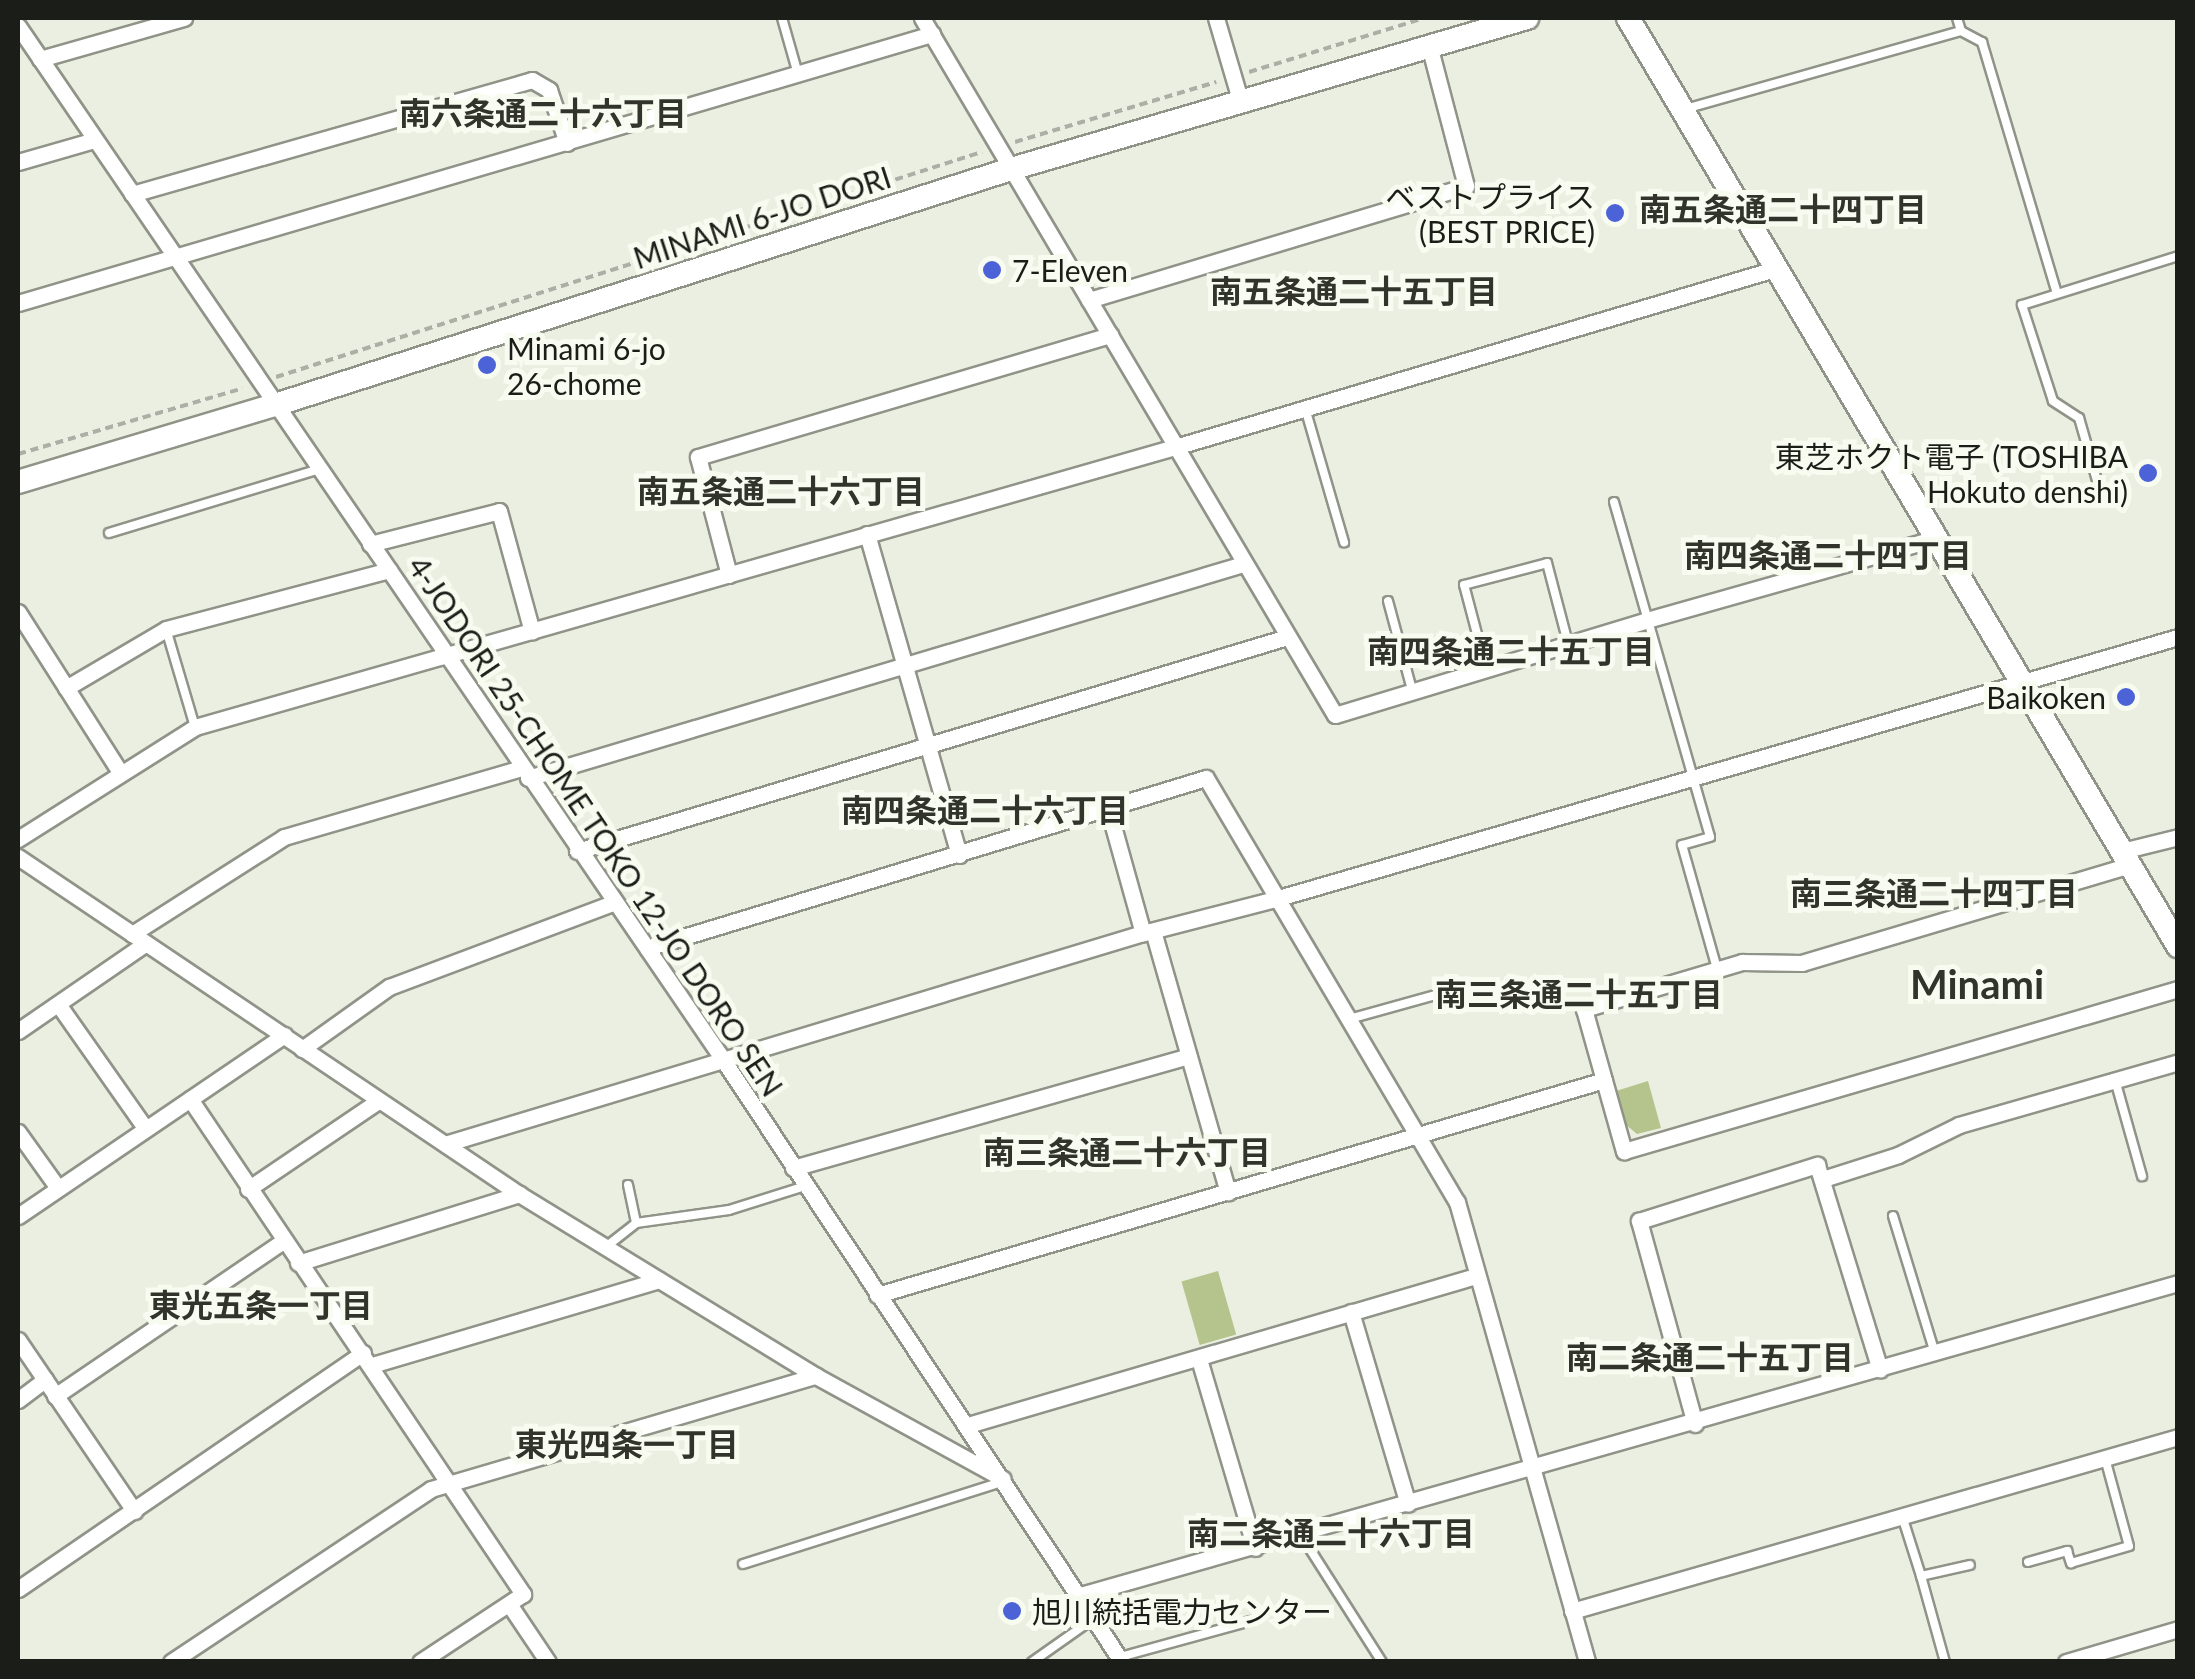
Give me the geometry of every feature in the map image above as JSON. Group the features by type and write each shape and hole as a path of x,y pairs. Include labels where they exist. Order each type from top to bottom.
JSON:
{"street":[{"path":"40,59 184,18"},
{"path":"922,18 1242,564 1336,715 1568,643 1937,538"},
{"path":"1216,18 1241,103"},
{"name":"MINAMI 6-JO DORI","path":"18,482 276,404 1011,169 1527,18"},
{"path":"1628,18 2178,946"},
{"name":"4-JODORI 25-CHOME TOKO 12-JO DORO SEN","path":"19,31 648,948 877,1295 1005,1480 1120,1659"},
{"path":"18,302 932,34"},
{"path":"1090,300 1466,186 1430,49"},
{"path":"132,194 532,80 549,90 566,143"},
{"path":"18,162 94,140"},
{"path":"18,839 195,727 1175,447 1778,268"},
{"path":"729,575 698,457 1110,335"},
{"path":"370,544 498,511 532,632"},
{"path":"866,534 959,855"},
{"path":"18,1032 139,938 284,838 903,665 1242,564"},
{"path":"66,688 166,628 389,570"},
{"path":"18,612 120,772"},
{"path":"578,851 925,742 1286,637"},
{"path":"445,1144 1148,932 2178,637"},
{"path":"648,948 1206,778 1457,1202 1587,1662"},
{"path":"1108,808 1228,1192"},
{"path":"2178,837 2126,858 1802,963 1742,962 1584,1009 1624,1151 2178,989"},
{"path":"18,857 519,1194 816,1376 1005,1480"},
{"path":"302,1049 388,987 615,902"},
{"path":"58,1004 145,1128"},
{"path":"18,1216 284,1035"},
{"path":"793,1168 1188,1056"},
{"path":"1823,1179 1898,1154 1959,1125 2178,1062"},
{"path":"877,1295 1604,1080"},
{"path":"190,1099 523,1594 420,1662"},
{"path":"248,1190 378,1101"},
{"path":"18,1132 58,1188"},
{"path":"1695,1424 1639,1221 1816,1165 1880,1370"},
{"path":"298,1263 519,1194"},
{"path":"55,1396 283,1240"},
{"path":"968,1425 1476,1276"},
{"path":"18,1589 368,1359 659,1280"},
{"path":"1078,1596 1695,1424 2178,1283"},
{"path":"1351,1312 1408,1504"},
{"path":"18,1340 134,1511"},
{"path":"1199,1359 1254,1548"},
{"path":"171,1662 431,1489 816,1376"},
{"path":"18,1400 45,1380"},
{"path":"1572,1611 2178,1437"},
{"path":"509,1604 548,1662"},
{"path":"2066,1662 2178,1629"}],"lane":[{"path":"782,18 798,74"},
{"path":"1958,18 1961,31"},
{"path":"1684,109 1961,31 1982,42 2057,293"},
{"path":"2102,498 2079,418 2053,401 2022,305 2178,256"},
{"path":"1305,408 1344,542"},
{"path":"109,533 320,470"},
{"path":"1614,502 1710,837 1682,845 1718,970"},
{"path":"1486,668 1464,586 1547,564 1568,643"},
{"path":"1388,602 1412,690"},
{"path":"166,628 195,727"},
{"path":"1348,1020 1460,988"},
{"path":"2114,1080 2142,1176"},
{"path":"628,1184 636,1223"},
{"path":"606,1247 636,1223 730,1210 805,1186"},
{"path":"1893,1216 1936,1354"},
{"path":"2028,1562 2068,1551 2071,1562 2129,1546 2105,1458"},
{"path":"743,1564 1005,1480"},
{"path":"1902,1516 1945,1662"},
{"path":"1300,1535 1382,1662"},
{"path":"1920,1576 1970,1565"},
{"path":"1032,1662 1093,1619"},
{"path":"1120,1659 1250,1622"}],"path":[{"path":"18,454 1424,18"}],"green space":[{"path":"1648,1081 1661,1128 1637,1134 1625,1124 1616,1091"},
{"path":"1218,1271 1236,1334 1200,1345 1181,1281"}],"place":[{"name":"ベストプライス (BEST PRICE)","path":"1615,213"},
{"name":"7-Eleven","path":"992,270"},
{"name":"Minami 6-jo 26-chome","path":"487,365"},
{"name":"東芝ホクト電子 (TOSHIBA Hokuto denshi)","path":"2148,473"},
{"name":"Baikoken","path":"2126,697"},
{"name":"旭川統括電力センター","path":"1012,1611"}],"district":[{"name":"南六条通二十六丁目","path":"543,113"},
{"name":"南五条通二十四丁目","path":"1783,209"},
{"name":"南五条通二十五丁目","path":"1354,291"},
{"name":"南五条通二十六丁目","path":"781,491"},
{"name":"南四条通二十四丁目","path":"1828,555"},
{"name":"南四条通二十五丁目","path":"1511,651"},
{"name":"南四条通二十六丁目","path":"985,810"},
{"name":"南三条通二十四丁目","path":"1934,893"},
{"name":"Minami","path":"1977,984"},
{"name":"南三条通二十五丁目","path":"1579,994"},
{"name":"南三条通二十六丁目","path":"1127,1152"},
{"name":"東光五条一丁目","path":"261,1305"},
{"name":"南二条通二十五丁目","path":"1710,1357"},
{"name":"東光四条一丁目","path":"627,1444"},
{"name":"南二条通二十六丁目","path":"1331,1533"}]}
